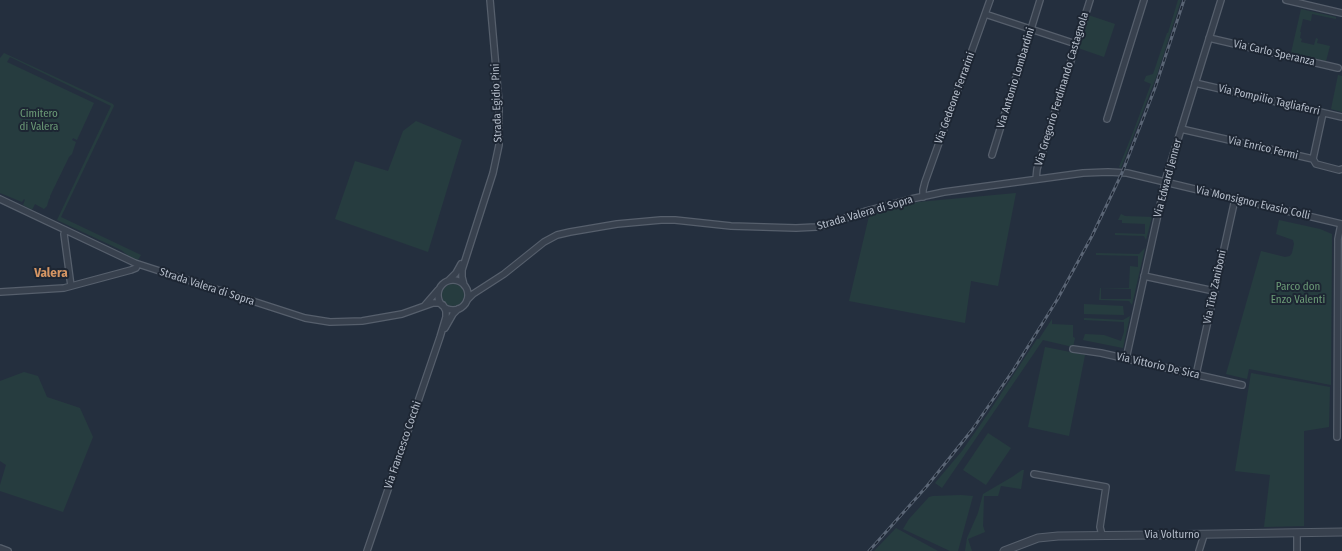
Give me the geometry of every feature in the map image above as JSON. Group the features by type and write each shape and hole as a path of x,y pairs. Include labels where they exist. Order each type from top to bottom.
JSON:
{"street":[{"name":"Strada Egidio Pini","path":"465,285 462,279 462,272 493,173 499,145 499,110 490,0"},
{"name":"Via Gedeone Ferrarini","path":"923,197 925,182 990,0"},
{"name":"Via Antonio Lombardini","path":"992,155 1040,0"},
{"name":"Via Gregorio Ferdinando Castagnola","path":"1036,179 1037,169 1090,0"},
{"path":"1107,119 1144,0"},
{"name":"Via Edward Jenner","path":"1126,359 1165,182 1222,0"},
{"path":"1286,0 1342,13"},
{"path":"985,14 1076,44"},
{"name":"Via Carlo Speranza","path":"1209,38 1338,68"},
{"name":"Via Pompilio Tagliaferri","path":"1195,83 1342,117"},
{"path":"1313,159 1323,113"},
{"name":"Via Enrico Fermi","path":"1181,129 1313,159 1316,164 1339,170 1342,169"},
{"name":"Strada Valera di Sopra","path":"0,199 138,264 292,314 321,321 346,322 368,321 436,303 451,309 461,307 472,294 504,274 544,242 556,235 570,232 617,224 660,220 675,220 731,226 796,228 816,227 866,211 944,192 1083,173 1127,173 1165,182"},
{"name":"Via Monsignor Evasio Colli","path":"1165,182 1342,224"},
{"name":"Via Tito Zaniboni","path":"1196,375 1234,199"},
{"path":"1337,437 1338,238 1342,224"},
{"path":"65,230 64,234 71,286"},
{"name":"Strada Egidio Pini","path":"446,281 456,273 468,250"},
{"path":"0,292 50,289 71,286 131,270 136,268 138,264"},
{"path":"1144,276 1214,291"},
{"path":"446,281 456,280 473,288 484,286"},
{"name":"Strada Valera di Sopra","path":"425,305 446,281"},
{"path":"465,285 468,294 467,300"},
{"path":"440,288 439,298 443,305"},
{"name":"Via Francesco Cocchi","path":"367,551 439,339 446,316 443,305"},
{"name":"Via Francesco Cocchi","path":"439,339 452,314 461,307"},
{"name":"Via Vittorio De Sica","path":"1073,349 1126,359 1242,385"},
{"path":"1034,474 1106,487 1100,527 1102,535"},
{"name":"Via Volturno","path":"1004,551 1028,541 1046,537 1342,532"},
{"path":"1297,533 1297,551"},
{"path":"1199,551 1204,535"},
{"path":"0,548 8,551"}],"green space":[{"path":"1178,0 1181,0 1157,75 1121,168 1119,167 1151,84 1144,81 1146,76 1153,74"},
{"path":"1301,9 1336,17 1336,19 1312,14 1311,21 1303,19 1300,32 1300,38 1302,39 1301,42 1314,45 1316,38 1318,39 1317,43 1330,46 1326,61 1291,53"},
{"path":"1088,15 1115,24 1104,57 1078,48"},
{"name":"Cimitero di Valera","path":"4,53 113,104 114,106 61,217 141,255 138,260 130,257 121,250 57,220 111,106 10,57 7,62 94,103 77,140 73,138 72,140 76,142 72,154 69,157 50,196 47,206 44,209 35,204 32,210 23,205 24,199 22,202 0,193 0,58"},
{"path":"1338,75 1342,76 1342,112 1331,109"},
{"path":"416,121 462,140 428,252 335,219 355,161 388,171 403,131"},
{"path":"1016,193 998,286 971,281 965,323 849,301 869,216 918,202"},
{"path":"1121,214 1125,216 1152,217 1146,240 1144,236 1115,235 1115,233 1145,234 1145,224 1122,223 1122,220 1118,220"},
{"name":"Parco don Enzo Valenti","path":"1279,220 1320,229 1332,234 1331,385 1249,369 1247,379 1226,374 1261,251 1285,257 1290,256 1292,253 1294,244 1293,240 1276,234"},
{"path":"1145,248 1132,305 1129,301 1099,300 1100,288 1101,288 1129,288 1130,266 1138,267 1138,256 1096,255 1096,253 1139,254","holes":["1101,288 1131,289 1131,299 1101,299"]},
{"path":"453,284 457,285 463,291 463,299 457,305 453,306 449,305 443,299 442,295 443,291 449,285"},
{"path":"1084,304 1123,306 1124,315 1084,314"},
{"path":"1130,316 1123,348 1083,340 1085,334 1104,335 1121,341 1124,332 1124,322 1084,320 1084,318 1123,320"},
{"path":"1052,319 1052,324 1073,325 1073,337 1075,338 1073,347 1043,340 942,488 935,483 962,451"},
{"path":"1045,347 1085,355 1069,436 1028,427"},
{"path":"24,372 38,376 47,397 80,408 93,437 63,512 0,491 0,485 6,465 0,461 0,381"},
{"path":"1251,373 1330,387 1329,427 1304,431 1304,526 1264,527 1270,475 1235,471"},
{"path":"988,433 1011,448 986,485 963,470"},
{"path":"1024,470 1021,489 1001,486 998,496 984,496 983,526 985,532 968,539 972,551 965,551 967,538 978,513 983,494"},
{"path":"961,495 973,496 958,551 950,551 903,529 909,519 929,497"},
{"path":"896,528 938,551 874,551"}],"railway":[{"path":"869,551 927,486 972,430 1014,369 1057,300 1092,236 1122,173 1155,88 1184,0"}],"district":[{"name":"Valera","path":"51,273"}]}
